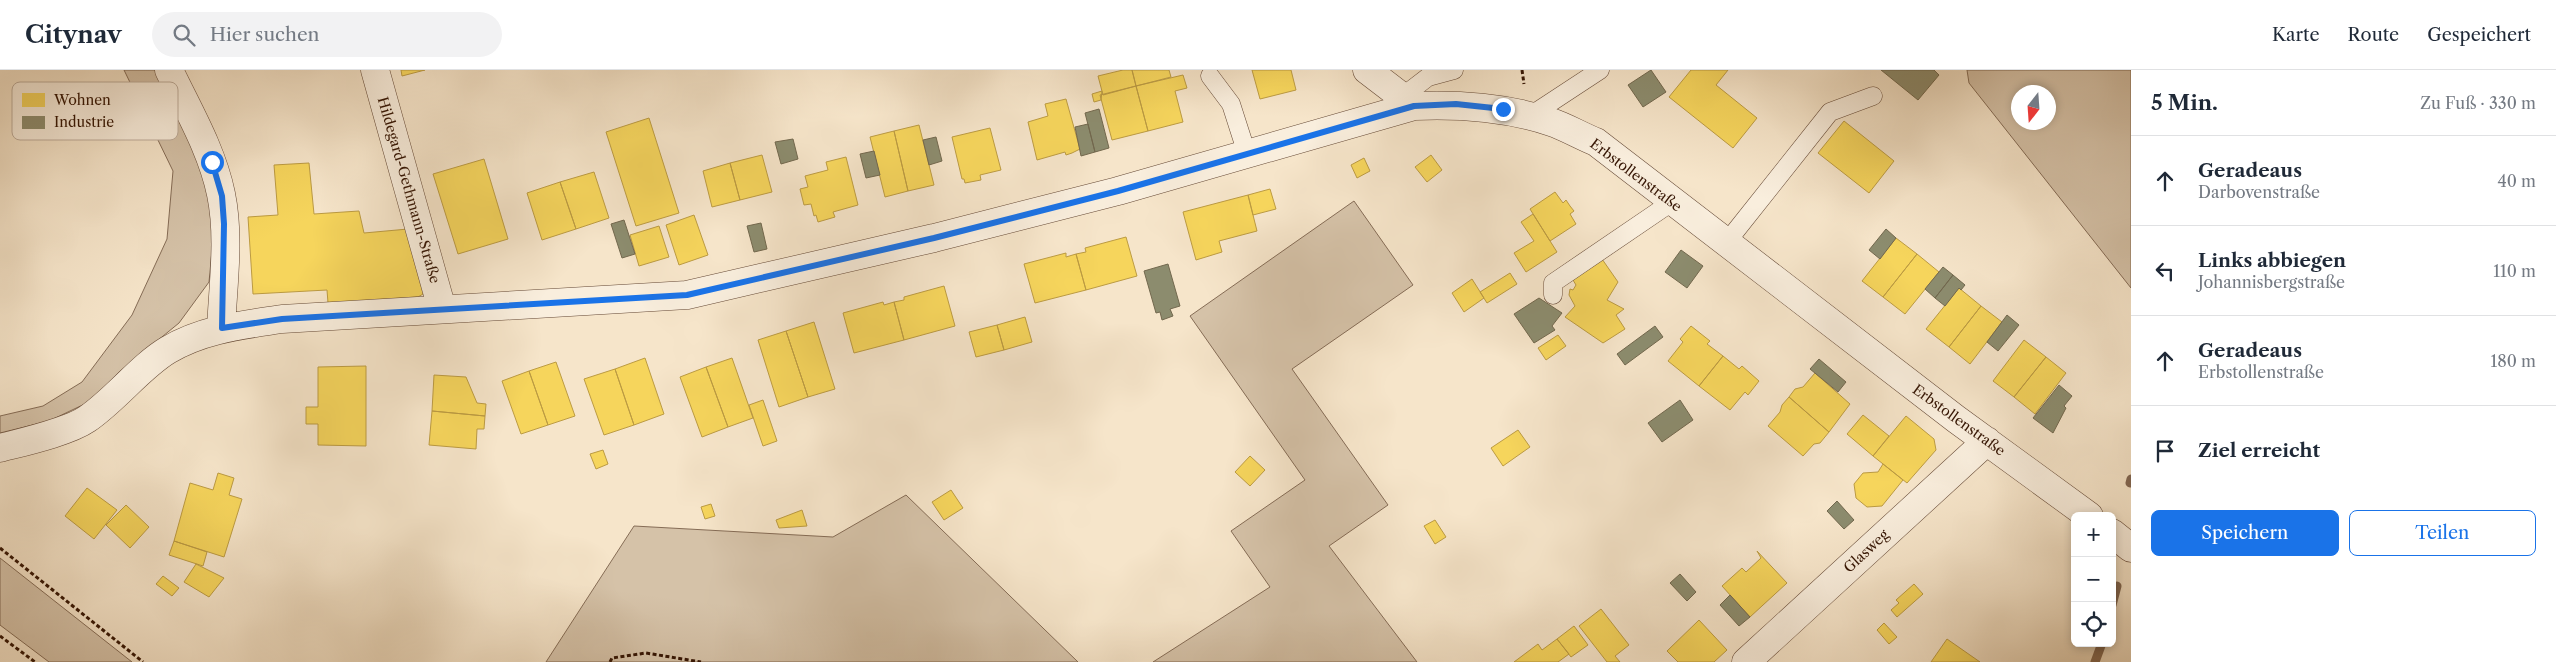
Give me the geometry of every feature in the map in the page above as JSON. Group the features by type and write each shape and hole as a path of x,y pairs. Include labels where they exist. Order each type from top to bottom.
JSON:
{"street":[{"path":"169,70 175,82"},
{"name":"Hildegard-Gethmann-Straße","path":"376,70 442,309"},
{"path":"1367,70 1408,101"},
{"path":"178,89 212,162 222,196 224,256 222,328"},
{"name":"Erbstollenstraße","path":"0,448 41,437 86,420 167,350 194,337 222,328 282,319 687,295 953,234 1118,191 1247,154 1408,101 1503,109 1552,122 1596,142 1726,243 2084,512"},
{"name":"Glasweg","path":"1746,662 1987,441"},
{"path":"2116,537 2131,548"}],"lane":[{"path":"1408,101 1428,77 1454,70"},
{"path":"1530,116 1600,70"},
{"path":"1210,76 1231,104 1247,154"},
{"path":"1726,243 1830,112 1873,96"},
{"path":"1553,295 1553,283 1672,202"}],"path":[{"path":"1522,70 1524,76"},
{"path":"0,548 143,662"},
{"path":"0,636 35,662"},
{"path":"610,662 612,658 646,652 701,662"}],"shaded area":[{"path":"124,70 158,70 164,82 130,82"},
{"path":"1967,70 2131,70 2131,288 1969,83"},
{"path":"178,110 202,158 215,219 209,282 179,323 119,372 91,401 49,421 0,433 0,416 43,406 82,382 132,315 167,239 173,171 158,140 178,140"},
{"path":"1354,201 1413,285 1292,369 1388,505 1329,546 1417,662 1153,662 1270,587 1231,531 1305,480 1190,316"},
{"path":"906,495 1078,662 546,662 634,526 833,537"},
{"path":"0,558 132,662 49,662 0,625"}],"building: Wohnen":[{"path":"401,70 425,70 402,76"},
{"path":"1123,70 1132,70 1136,86 1103,95 1098,76"},
{"path":"1132,70 1169,70 1171,77 1136,86"},
{"path":"1252,70 1291,70 1296,90 1260,99"},
{"path":"1691,70 1728,70 1716,85 1757,118 1733,148 1669,97"},
{"path":"1183,75 1187,88 1175,91 1183,122 1148,131 1136,86"},
{"path":"1136,86 1148,131 1112,140 1100,95"},
{"path":"1102,91 1101,100 1094,102 1092,94"},
{"path":"1066,99 1080,149 1066,155 1065,152 1037,160 1028,122 1048,116 1045,104"},
{"path":"649,118 679,213 636,226 606,132"},
{"path":"1844,121 1894,161 1869,193 1818,153"},
{"path":"919,125 934,185 908,191 894,131"},
{"path":"990,128 1001,170 980,175 981,180 965,183 964,179 962,179 952,137"},
{"path":"894,131 908,191 885,197 870,137"},
{"path":"762,155 772,192 740,200 730,163"},
{"path":"1431,155 1442,170 1427,182 1415,167"},
{"path":"846,157 858,205 833,212 835,217 818,222 816,215 814,216 811,204 804,205 800,189 808,187 805,176 828,170 826,162"},
{"path":"1364,158 1370,171 1357,178 1351,165"},
{"path":"484,159 508,239 458,254 433,174"},
{"path":"309,163 314,214 359,211 364,233 408,229 425,287 423,294 418,297 328,303 327,290 253,294 248,217 278,215 274,165"},
{"path":"730,163 740,200 712,207 703,171"},
{"path":"594,172 609,218 576,229 560,182"},
{"path":"560,182 576,229 542,240 527,193"},
{"path":"1270,189 1276,209 1253,215 1248,195"},
{"path":"1555,192 1563,203 1566,200 1574,211 1570,214 1576,224 1550,241 1530,209"},
{"path":"1248,195 1257,231 1219,241 1222,252 1196,260 1183,212"},
{"path":"1533,214 1557,252 1526,272 1514,253 1534,241 1521,222"},
{"path":"694,215 708,255 679,265 666,225"},
{"path":"659,226 669,257 639,266 630,235"},
{"path":"1126,237 1137,276 1086,290 1076,254 1086,252 1085,248"},
{"path":"1896,238 1917,254 1883,297 1862,281"},
{"path":"1066,253 1066,257 1076,254 1086,290 1035,303 1024,264"},
{"path":"1917,254 1939,272 1905,314 1883,297"},
{"path":"1602,259 1618,282 1607,300 1624,309 1616,315 1625,329 1603,343 1565,317 1575,306 1569,295 1570,289 1573,290 1576,285 1573,280"},
{"path":"1510,273 1517,284 1487,303 1480,292"},
{"path":"1472,279 1484,298 1464,312 1452,293"},
{"path":"944,286 955,326 904,340 894,302 904,300 904,297"},
{"path":"1959,288 1981,306 1949,347 1926,329"},
{"path":"883,302 884,305 894,302 904,340 854,353 843,313"},
{"path":"1981,306 2002,322 1970,364 1949,347"},
{"path":"1025,317 1032,342 1004,350 997,325"},
{"path":"814,322 835,389 808,397 786,331"},
{"path":"997,325 1004,350 976,357 969,332"},
{"path":"1691,326 1710,341 1707,344 1723,356 1699,386 1668,361 1683,342 1680,339"},
{"path":"786,331 808,397 779,407 758,340"},
{"path":"1558,335 1566,346 1546,360 1538,348"},
{"path":"2024,340 2046,357 2014,397 1993,381"},
{"path":"1723,356 1739,369 1742,366 1759,381 1748,395 1745,392 1730,410 1699,386"},
{"path":"2046,357 2066,373 2035,414 2014,397"},
{"path":"645,358 664,414 634,425 615,369"},
{"path":"732,358 753,418 728,427 706,367"},
{"path":"556,362 575,416 548,425 529,371"},
{"path":"366,366 366,446 318,445 318,424 306,424 306,407 318,407 318,367"},
{"path":"706,367 728,427 702,437 680,377"},
{"path":"615,369 634,425 604,435 584,379"},
{"path":"529,371 548,425 521,434 502,381"},
{"path":"1815,373 1850,404 1829,432 1789,397 1795,389 1803,387"},
{"path":"434,375 466,377 477,403 486,404 485,416 432,411"},
{"path":"1789,397 1829,432 1820,443 1814,444 1803,456 1768,426 1780,412 1782,405"},
{"path":"763,400 777,441 763,446 749,405"},
{"path":"432,411 485,416 484,429 477,429 476,449 429,445"},
{"path":"1863,415 1889,436 1873,456 1847,434"},
{"path":"1906,416 1934,439 1936,450 1907,483 1873,456"},
{"path":"1518,430 1530,447 1503,466 1491,448"},
{"path":"603,450 608,464 596,469 590,454"},
{"path":"1250,456 1265,470 1250,486 1235,472"},
{"path":"1883,464 1903,480 1882,506 1867,507 1856,498 1854,484 1863,473 1878,472"},
{"path":"218,473 234,478 229,495 242,499 224,557 174,541 190,483 213,490"},
{"path":"87,488 117,510 94,539 65,516"},
{"path":"951,490 963,508 944,520 932,502"},
{"path":"711,504 715,516 705,519 701,507"},
{"path":"126,505 149,527 130,548 106,525"},
{"path":"802,510 807,526 779,528 776,520"},
{"path":"1435,520 1446,537 1435,544 1424,526"},
{"path":"174,541 207,552 203,566 169,555"},
{"path":"1757,551 1787,583 1750,617 1722,586 1742,568 1746,572 1761,558"},
{"path":"196,564 224,578 209,597 184,582"},
{"path":"163,576 179,588 172,596 156,584"},
{"path":"1914,584 1923,594 1897,617 1891,610 1899,603 1896,600"},
{"path":"1601,609 1629,645 1615,656 1620,662 1607,662 1579,626"},
{"path":"1699,620 1727,650 1714,662 1678,662 1667,651"},
{"path":"1884,623 1897,637 1889,644 1877,630"},
{"path":"1574,626 1588,645 1571,657 1557,639"},
{"path":"1557,639 1569,654 1558,662 1514,662 1538,644 1542,650"},
{"path":"1947,639 1980,662 1931,662"}],"building: Industrie":[{"path":"1651,70 1666,92 1643,107 1628,85"},
{"path":"1881,70 1934,70 1939,75 1918,100"},
{"path":"1099,109 1109,148 1095,152 1085,113"},
{"path":"1088,124 1095,152 1081,156 1075,127"},
{"path":"936,137 942,161 929,165 923,140"},
{"path":"793,139 798,159 781,164 775,142"},
{"path":"874,151 880,175 866,178 860,154"},
{"path":"624,220 635,254 622,258 611,224"},
{"path":"761,223 767,249 754,252 747,226"},
{"path":"1886,229 1896,238 1880,259 1869,250"},
{"path":"1681,250 1703,266 1687,288 1665,272"},
{"path":"1168,264 1180,306 1170,309 1173,316 1162,320 1160,312 1156,313 1144,271"},
{"path":"1943,267 1953,275 1935,298 1925,289"},
{"path":"1953,275 1965,285 1961,290 1959,288 1945,306 1935,298"},
{"path":"1539,298 1562,313 1552,326 1555,330 1534,343 1514,314"},
{"path":"2007,315 2019,325 1998,351 1987,342"},
{"path":"1655,326 1663,337 1625,365 1617,354"},
{"path":"1819,359 1846,382 1838,392 1810,369"},
{"path":"2059,385 2072,396 2064,406 2066,408 2053,433 2033,418"},
{"path":"1680,400 1693,420 1662,442 1648,423"},
{"path":"1837,501 1854,520 1844,529 1827,511"},
{"path":"1680,574 1696,592 1687,601 1670,583"},
{"path":"1730,595 1750,617 1739,626 1720,605"}],"waterway":[{"path":"2130,483 2131,479"},
{"path":"2113,602 2117,586"},
{"path":"2095,662 2101,647"}],"route":[{"path":"212,162 222,196 224,224 222,328 282,319 687,295 777,276 1118,191 1414,106 1456,104 1503,109"}]}
